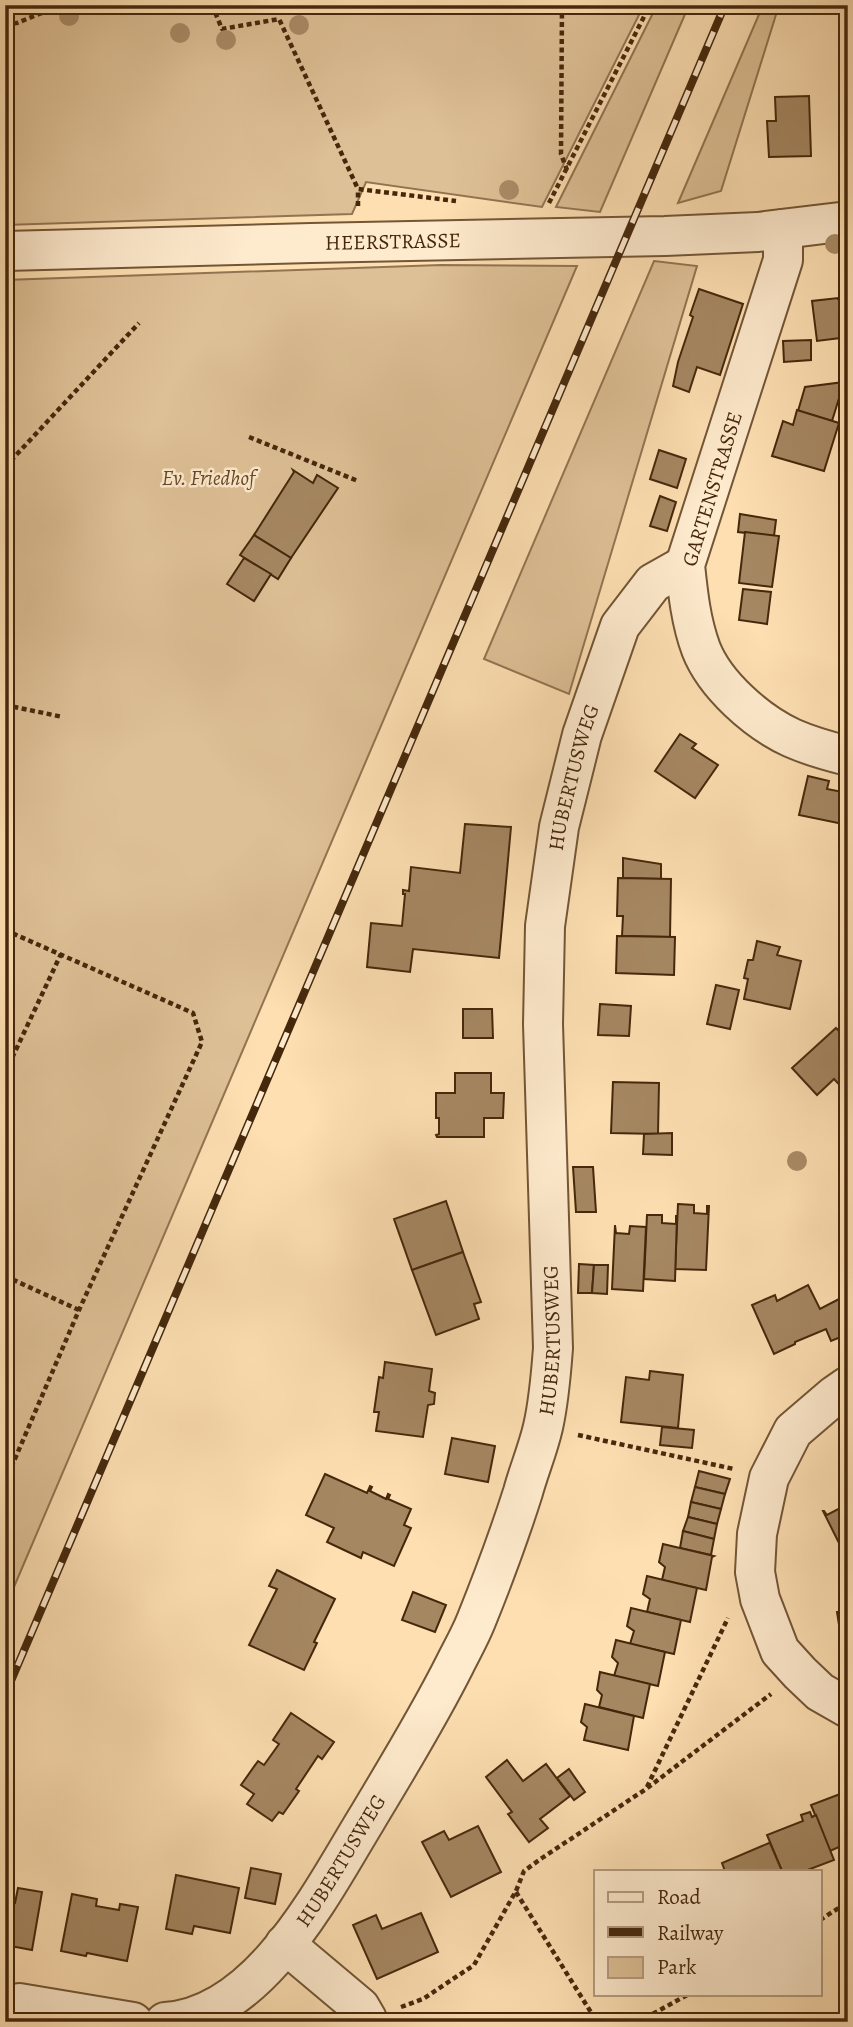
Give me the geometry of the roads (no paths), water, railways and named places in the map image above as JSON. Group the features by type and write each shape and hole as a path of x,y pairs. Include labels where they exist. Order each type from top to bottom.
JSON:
{"street":[{"name":"HEERSTRASSE","path":"5,251 665,236 783,229 848,221"},
{"name":"GARTENSTRASSE","path":"783,229 783,260 685,565 689,611 702,652 722,685 750,711 789,736 848,756"},
{"name":"HUBERTUSWEG","path":"165,2022 212,2009 261,1974 322,1893 431,1712 475,1623 515,1516 543,1427 551,1384 553,1348 543,1024 545,926 559,827 582,735 620,626 653,583 685,565"},
{"path":"848,1386 793,1431 769,1478 757,1534 755,1572 760,1599 780,1651 820,1692 848,1708"},
{"path":"285,1944 360,2007 367,2019"},
{"path":"5,2006 19,2003 104,2020"}],"railway":[{"path":"5,1695 725,5"}],"park label":[{"name":"Ev. Friedhof","path":"208,478"}]}
